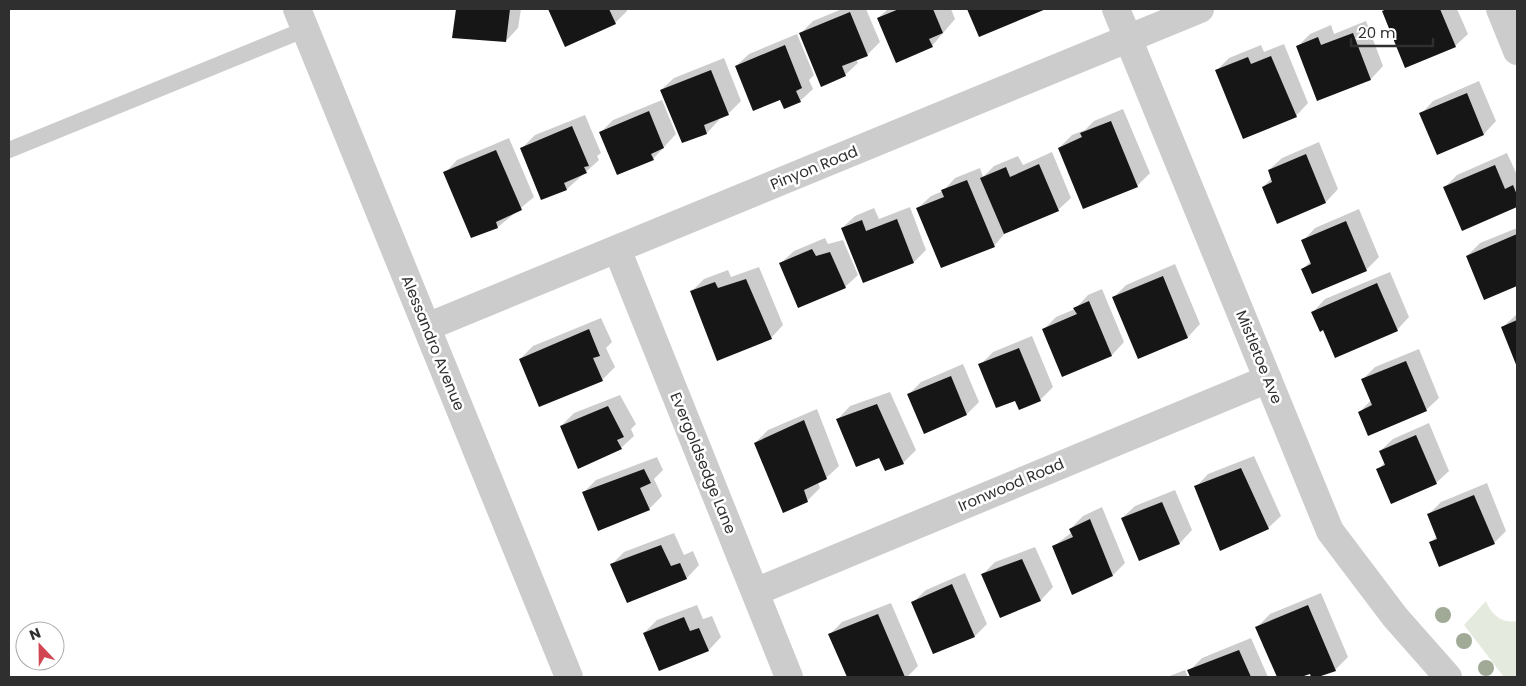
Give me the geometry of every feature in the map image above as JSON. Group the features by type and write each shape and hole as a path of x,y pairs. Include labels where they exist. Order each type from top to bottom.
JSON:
{"street":[{"name":"Mistletoe Ave","path":"1116,9 1330,531 1436,673"},
{"name":"Pinyon Road","path":"427,327 1200,9"},
{"path":"1500,9 1517,51"},
{"name":"Alessandro Avenue","path":"302,19 569,677"},
{"name":"Evergoldsedge Lane","path":"617,249 789,677"},
{"name":"Ironwood Road","path":"755,592 1268,379"}],"lane":[{"path":"9,150 302,19"}],"shaded area":[{"path":"1486,601 1497,617 1511,622 1517,621 1517,677 1504,677 1464,625"}],"building":[{"path":"456,9 510,9 506,42 452,38"},
{"path":"548,9 609,9 616,24 565,47"},
{"path":"899,9 933,9 943,33 929,39 933,47 896,63 877,18"},
{"path":"967,9 1046,9 979,37"},
{"path":"1387,9 1440,9 1456,47 1405,68 1382,11"},
{"path":"850,12 868,56 842,66 846,76 821,87 799,33"},
{"path":"1353,33 1371,80 1317,101 1296,46 1318,37 1321,45"},
{"path":"785,45 802,88 796,91 801,102 784,109 780,100 753,111 735,66"},
{"path":"1271,56 1297,117 1243,139 1215,70 1248,57 1251,64"},
{"path":"711,70 729,115 704,125 707,134 682,143 660,90"},
{"path":"1467,93 1484,135 1437,155 1419,113"},
{"path":"649,111 664,148 651,154 654,160 617,175 599,132"},
{"path":"1111,121 1138,187 1083,209 1058,148 1082,137 1080,133"},
{"path":"572,126 589,166 584,167 587,173 564,183 567,190 541,200 520,148"},
{"path":"496,150 522,210 496,222 498,228 471,238 443,172"},
{"path":"1306,154 1326,203 1277,224 1262,187 1272,182 1268,170"},
{"path":"1039,164 1059,211 1004,234 980,178 1006,167 1010,177"},
{"path":"1495,165 1505,189 1513,185 1517,195 1517,207 1462,231 1443,187"},
{"path":"967,180 995,247 941,268 916,208 944,197 941,190"},
{"path":"897,219 914,263 863,283 841,228 862,220 866,231"},
{"path":"1346,221 1367,271 1312,294 1301,269 1311,264 1301,240"},
{"path":"1517,234 1517,286 1484,300 1466,256"},
{"path":"812,249 816,256 830,252 846,288 798,308 779,263"},
{"path":"1163,276 1188,338 1138,359 1112,297"},
{"path":"746,279 772,339 717,361 690,291 715,282 718,288"},
{"path":"1377,283 1398,331 1335,358 1323,330 1320,332 1311,312"},
{"path":"1089,301 1112,356 1062,377 1042,329 1077,314 1073,308"},
{"path":"1517,320 1517,367 1501,327"},
{"path":"589,329 600,356 593,358 603,381 539,407 519,359"},
{"path":"1019,348 1041,401 1019,410 1015,401 996,408 978,364"},
{"path":"1406,361 1427,411 1368,436 1358,412 1372,405 1361,379"},
{"path":"951,376 967,415 924,434 907,394"},
{"path":"877,404 904,464 885,471 879,458 856,467 836,419"},
{"path":"608,406 624,437 617,440 622,449 578,469 560,426"},
{"path":"804,420 827,479 804,490 808,502 783,513 754,443"},
{"path":"1416,435 1437,484 1391,504 1376,469 1385,465 1379,451"},
{"path":"1241,468 1269,529 1220,551 1194,486"},
{"path":"644,469 651,483 640,488 650,510 598,531 582,492"},
{"path":"1474,495 1495,544 1439,567 1429,542 1437,539 1427,514"},
{"path":"1162,502 1180,544 1139,561 1121,518"},
{"path":"1090,519 1113,576 1072,595 1052,546 1073,537 1069,529"},
{"path":"661,545 671,566 680,563 687,579 627,603 610,564"},
{"path":"1022,559 1041,601 1000,618 981,574"},
{"path":"952,584 975,637 933,654 911,602"},
{"path":"1308,605 1336,671 1318,677 1311,677 1310,674 1301,677 1277,677 1255,627"},
{"path":"878,614 905,677 847,677 828,634"},
{"path":"684,617 690,631 699,628 709,651 659,671 643,633"},
{"path":"1239,650 1251,677 1190,677 1187,670"}]}
